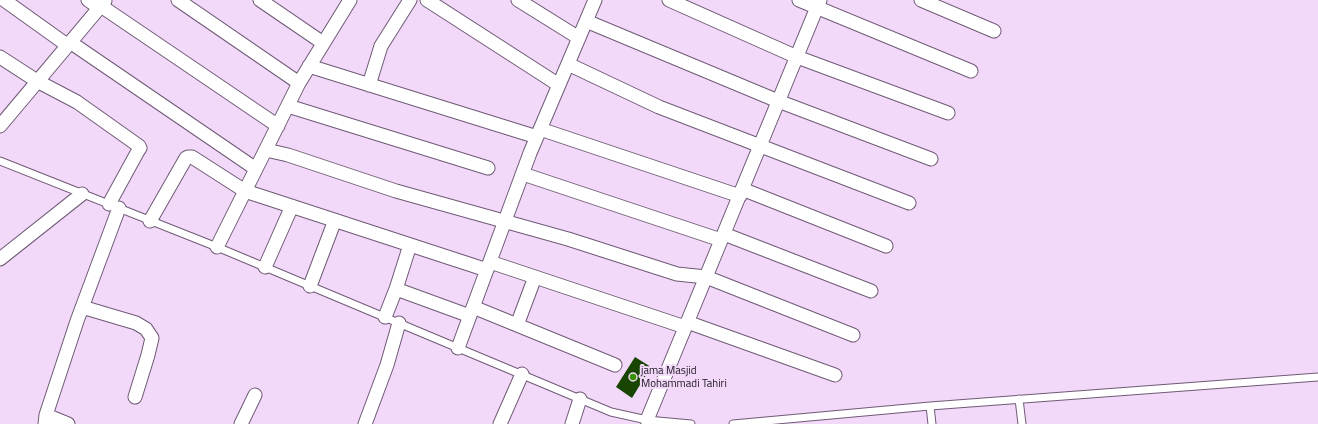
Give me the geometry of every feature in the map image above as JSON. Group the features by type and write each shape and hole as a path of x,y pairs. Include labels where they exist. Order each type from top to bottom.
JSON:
{"street":[{"path":"4,0 256,169"},
{"path":"88,0 95,5 104,3 278,126"},
{"path":"178,0 299,83"},
{"path":"260,0 323,43"},
{"path":"369,85 381,46 410,0"},
{"path":"427,0 559,84"},
{"path":"518,0 579,38"},
{"path":"458,348 504,222 539,133 595,0"},
{"path":"669,0 797,57 948,113"},
{"path":"799,0 819,4 971,71"},
{"path":"921,0 994,31"},
{"path":"217,247 299,83 347,1"},
{"path":"0,126 104,3"},
{"path":"647,420 819,4"},
{"path":"586,21 778,101 932,159"},
{"path":"0,57 37,81 77,102 140,148 114,206 46,420 68,424"},
{"path":"568,64 659,107 909,203"},
{"path":"309,66 369,85 741,192 886,246"},
{"path":"288,106 488,168"},
{"path":"266,150 288,155 396,191 568,239 677,274 706,277 853,335"},
{"path":"150,221 188,157 192,157 245,191 410,245 535,277 686,325 835,376"},
{"path":"523,174 722,237 871,291"},
{"path":"0,259 82,194"},
{"path":"265,267 292,206"},
{"path":"310,286 334,220"},
{"path":"385,317 396,289 410,245"},
{"path":"517,324 535,277"},
{"path":"396,289 517,324 615,365"},
{"path":"82,307 136,323 146,329 152,338 135,397"},
{"path":"365,424 387,365 399,323"},
{"path":"500,424 522,374"},
{"path":"241,424 255,395"},
{"path":"572,424 580,399"}],"lane":[{"path":"0,161 217,247 611,412 647,420 692,424"},
{"path":"733,424 930,406 1318,377"},
{"path":"1019,399 1022,424"},
{"path":"930,406 932,424"}],"building":[{"name":"jama Masjid Mohammadi Tahiri","path":"635,357 651,367 632,398 616,387"}],"place":[{"name":"jama Masjid Mohammadi Tahiri","path":"633,377"}]}
